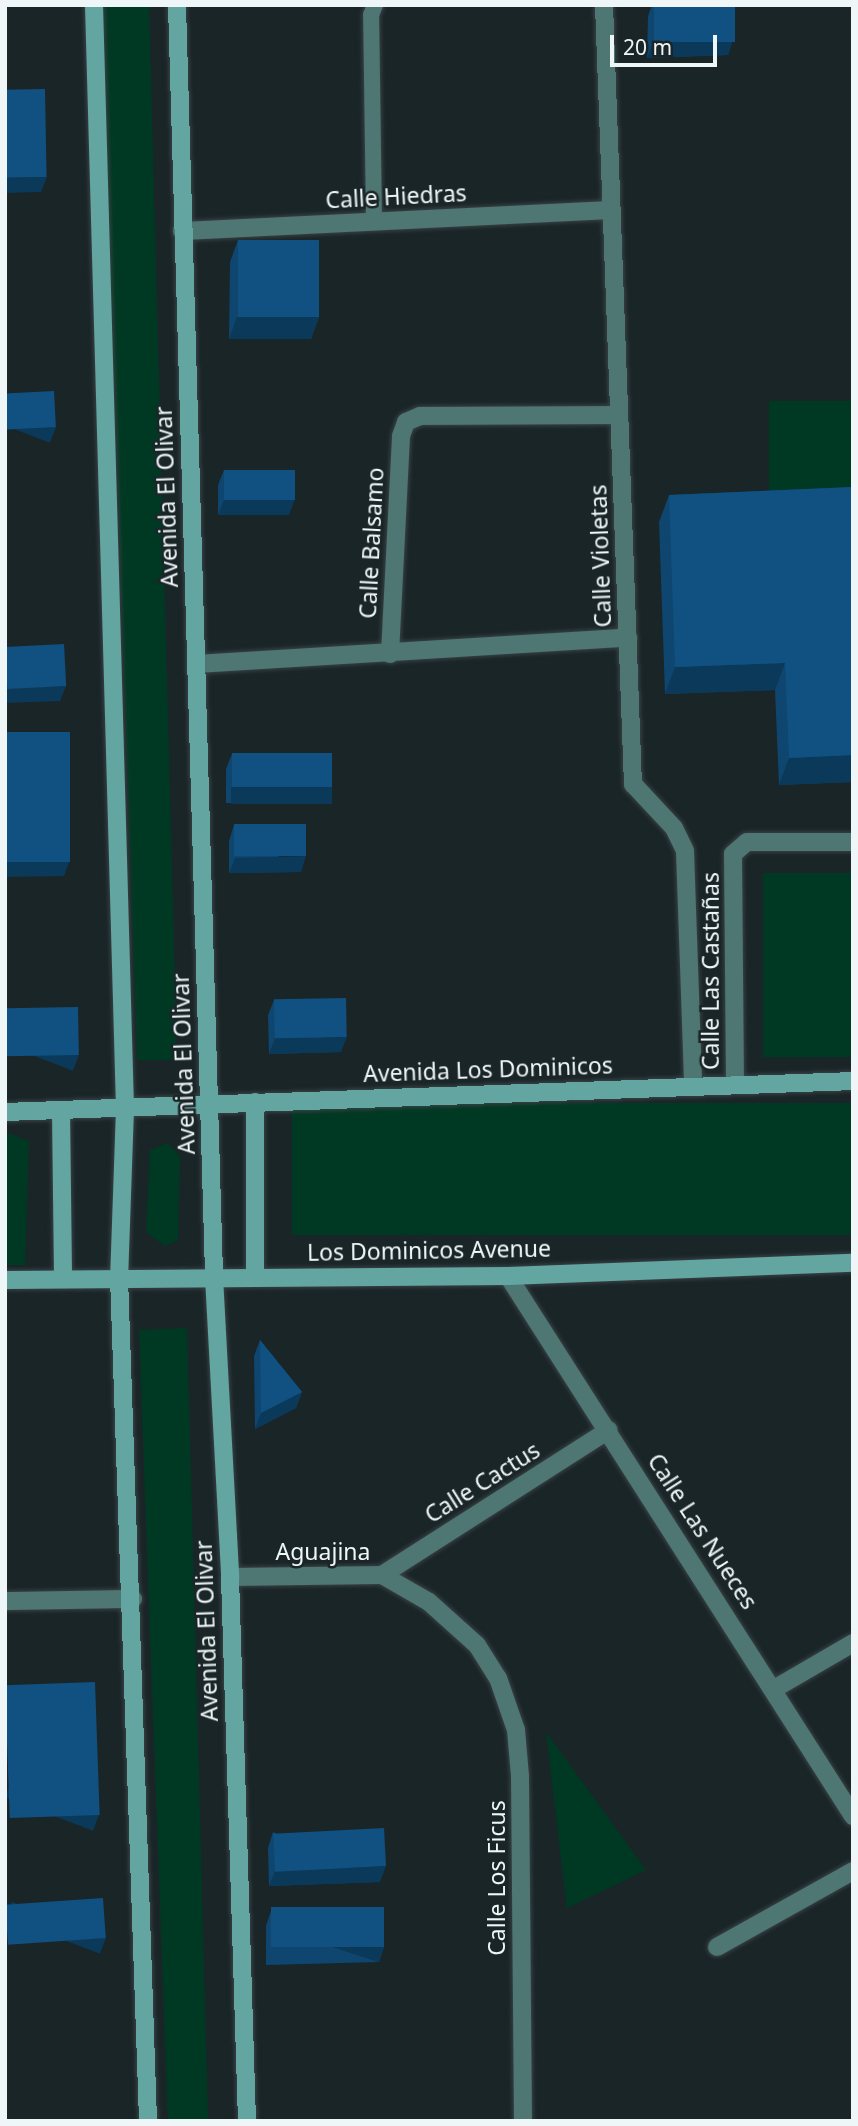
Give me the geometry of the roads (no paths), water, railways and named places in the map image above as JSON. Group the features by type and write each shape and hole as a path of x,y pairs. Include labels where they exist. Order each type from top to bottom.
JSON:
{"main road":[{"path":"94,5 125,1109 119,1277 133,1599 148,2121"},
{"name":"Avenida El Olivar","path":"177,5 214,1277 230,1577 247,2121"},
{"name":"Avenida Los Dominicos","path":"125,1109 853,1081"},
{"path":"255,1102 255,1276"},
{"path":"5,1112 125,1109"},
{"path":"61,1111 63,1279"},
{"name":"Los Dominicos Avenue","path":"5,1280 508,1276 853,1263"}],"street":[{"name":"Calle Violetas","path":"604,5 633,783 674,828 685,851 692,1086"},
{"name":"Calle Hiedras","path":"182,231 611,210"},
{"name":"Calle Balsamo","path":"390,654 401,436 405,422 420,416 619,415"},
{"path":"197,664 628,638"},
{"name":"Calle Las Castañas","path":"735,1084 733,854 747,842 853,842"},
{"name":"Calle Las Nueces","path":"508,1276 609,1430 853,1816"},
{"name":"Calle Cactus","path":"382,1575 609,1430"},
{"name":"Aguajina","path":"230,1577 382,1575 429,1602 477,1645"},
{"path":"5,1601 133,1599"},
{"path":"774,1689 853,1643"},
{"name":"Calle Los Ficus","path":"477,1645 498,1678 516,1730 523,2121"},
{"path":"716,1947 853,1871"}],"lane":[{"path":"374,222 371,15 375,5"}]}
